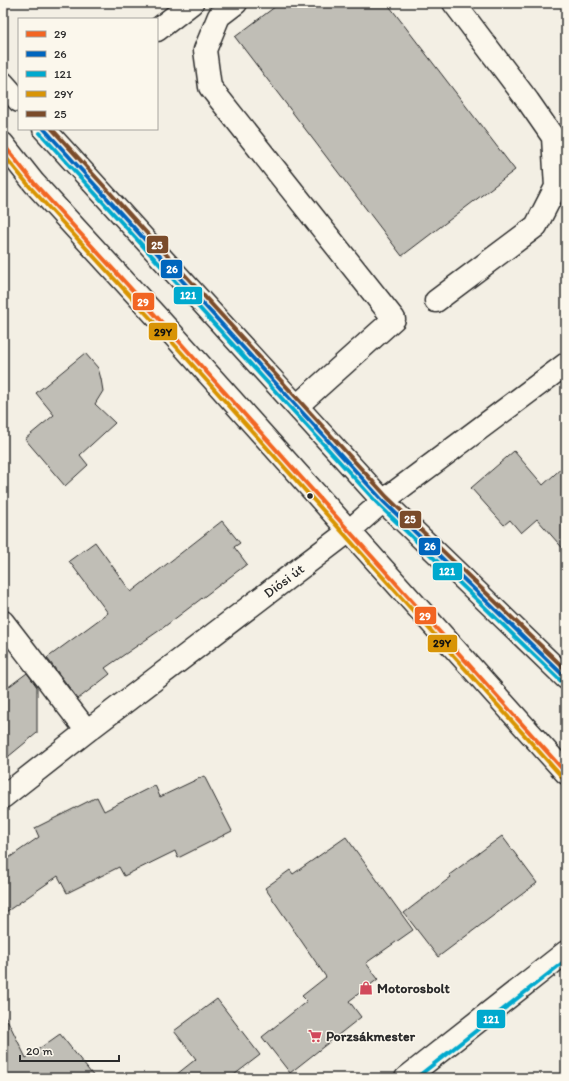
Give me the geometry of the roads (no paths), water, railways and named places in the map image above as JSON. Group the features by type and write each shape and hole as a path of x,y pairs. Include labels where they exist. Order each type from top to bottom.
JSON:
{"street":[{"path":"236,3 219,16 206,50 210,87 394,319 297,406"},
{"path":"436,301 536,226 556,187 553,137 528,101 454,3"},
{"path":"158,29 178,7"},
{"path":"3,83 18,100"},
{"path":"45,130 384,501 566,678"},
{"path":"3,144 34,183 350,531 566,774"},
{"name":"Diósi út","path":"3,798 87,731 350,531 384,501 566,364"},
{"path":"3,622 87,731"},
{"path":"406,1078 566,952"}],"place":[{"name":"Motorosbolt","path":"366,988"},
{"name":"Porzsákmester","path":"315,1036"}]}
